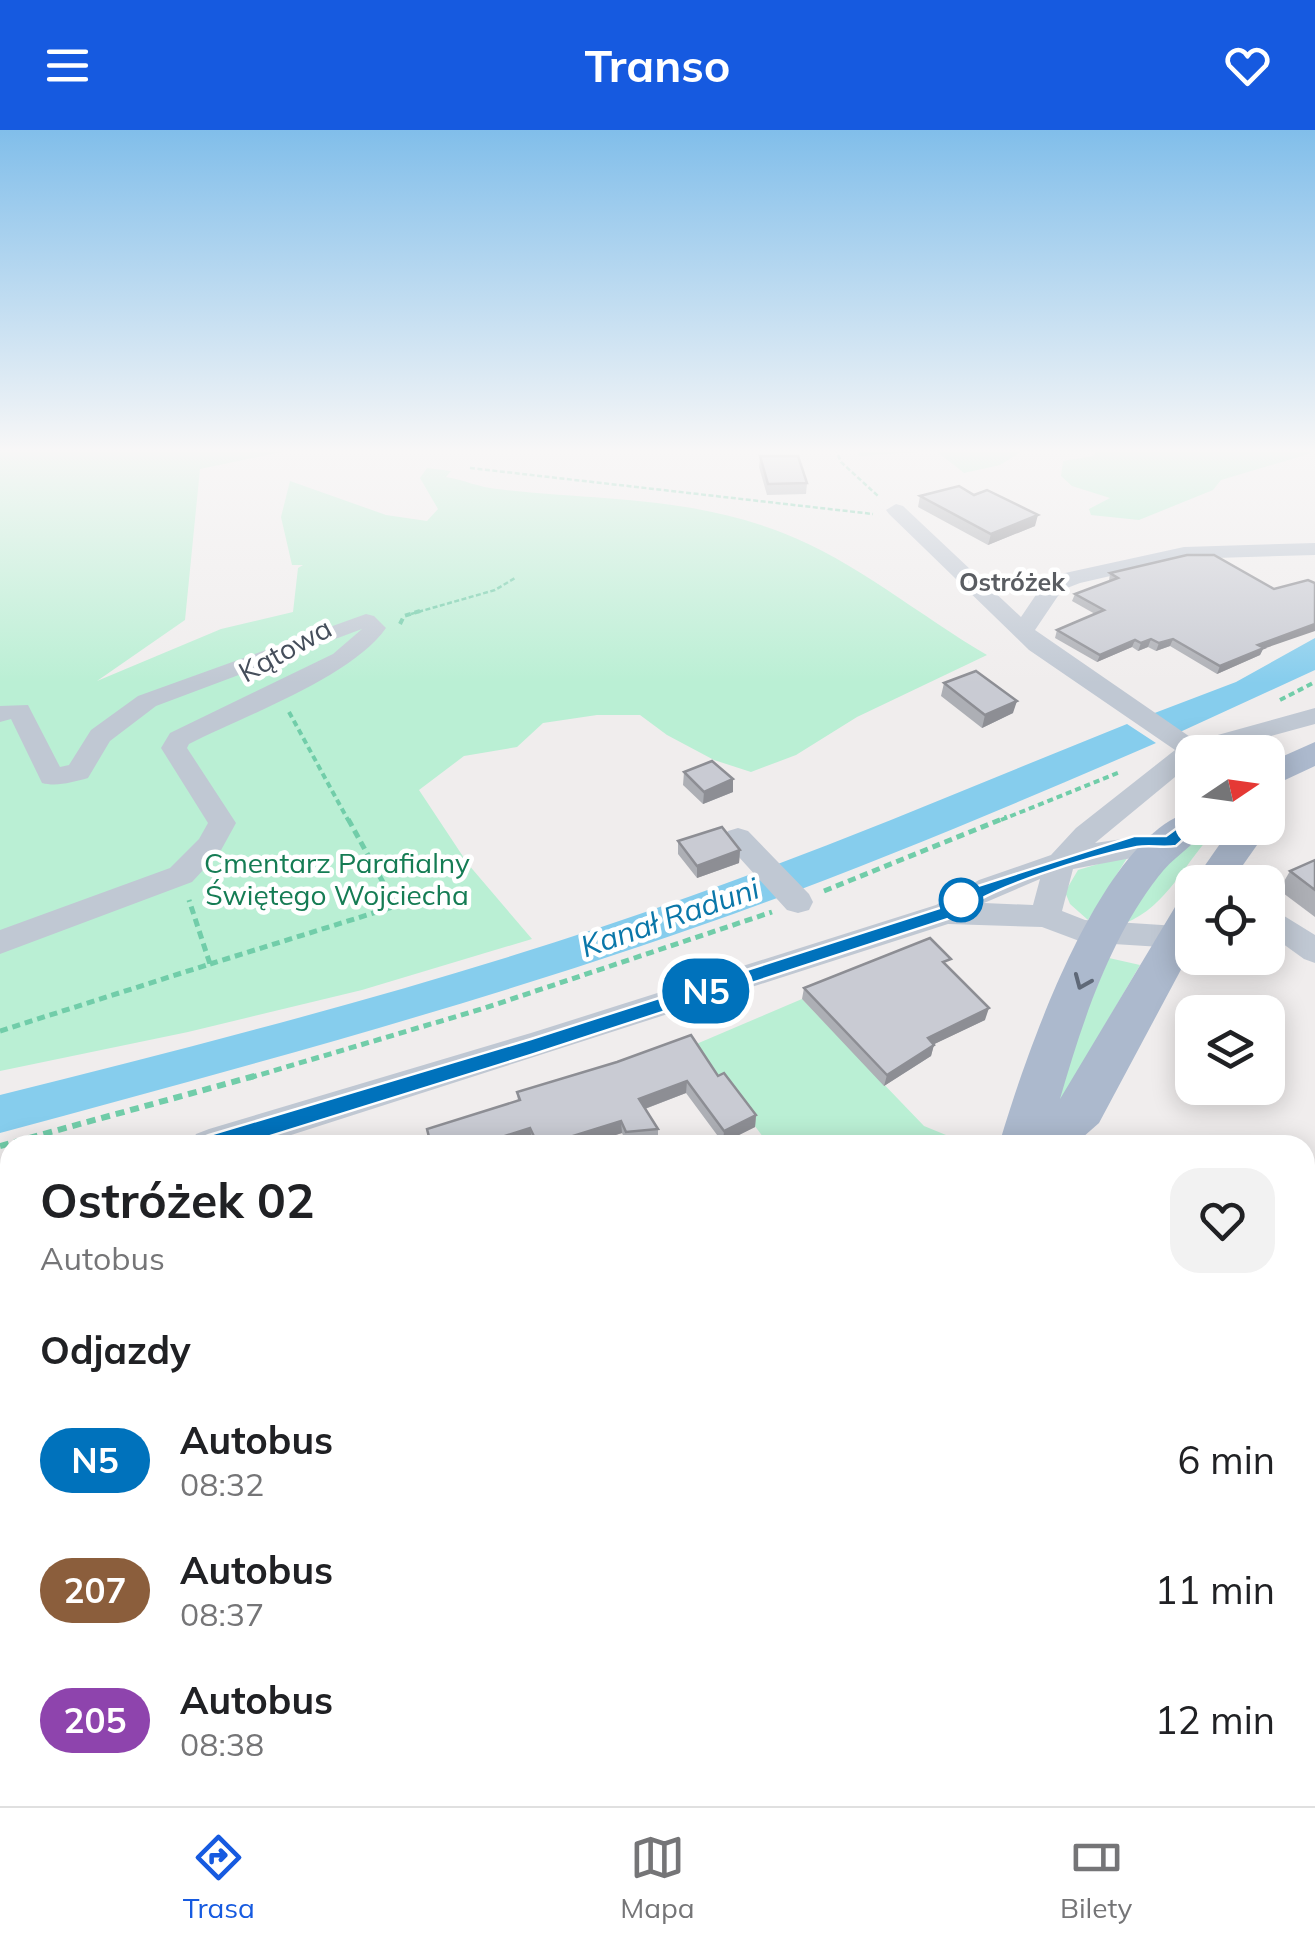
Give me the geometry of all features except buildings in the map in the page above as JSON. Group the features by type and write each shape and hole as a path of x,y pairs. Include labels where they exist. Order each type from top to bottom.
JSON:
{"main road":[{"path":"1025,1135 1039,1085 1104,933 1142,869 1175,838"},
{"path":"1051,1135 1082,1108 1175,942"}],"street":[{"path":"913,526 1023,631 1175,739"},
{"path":"1023,631 1054,585 1073,578 1184,553 1280,554 1315,549"},
{"name":"Kątowa","path":"0,714 19,710 52,777 78,772 100,736 147,701 347,625 366,622 374,628 365,641 341,659 179,739 174,748 192,780 215,804 222,824 210,845 181,875 0,942"},
{"path":"1229,735 1315,716"},
{"path":"1045,916 1059,864 1175,753"},
{"path":"947,913 963,898 1059,864 1175,833"},
{"path":"738,838 794,898"},
{"path":"242,1135 947,913 1045,916 1082,931 1104,933 1175,925"},
{"path":"1285,929 1315,951"}],"path":[{"path":"374,628 390,631 404,616 483,594 515,578"},
{"path":"1288,696 1315,682"},
{"path":"0,1031 396,906 278,693"},
{"path":"40,1135 396,1036 646,958 1175,749"},
{"path":"181,875 210,964"}],"green space":[{"name":"Cmentarz Parafialny Świętego Wojciecha","path":"0,526 194,526 185,620 97,681 221,629 293,612 298,568 303,565 292,565 283,526 763,526 835,558 987,655 857,717 796,755 751,772 714,760 667,735 640,715 597,715 543,723 517,747 464,756 419,790 468,864 532,939 362,990 0,1071"},
{"path":"1184,845 1203,845 1188,865 1175,865 1175,881 1153,906 1125,923 1150,884"},
{"path":"1129,855 1088,920 1070,904 1065,892 1078,870"},
{"path":"1109,958 1140,965 1042,1133 1036,1130"},
{"path":"802,999 924,1126 946,1135 762,1135 694,1045"}],"water":[{"path":"1315,638 1315,670 1180,732 1152,714 1236,682"},
{"name":"Kanał Raduni","path":"1127,724 1156,743 772,900 482,997 0,1133 0,1095 348,1004 521,953 801,855"}],"bus line":[{"name":"N5","path":"242,1135 947,913 963,898 1059,864 1140,840 1170,842 1175,838"}],"district":[{"name":"Ostróżek","path":"1012,582"}]}
